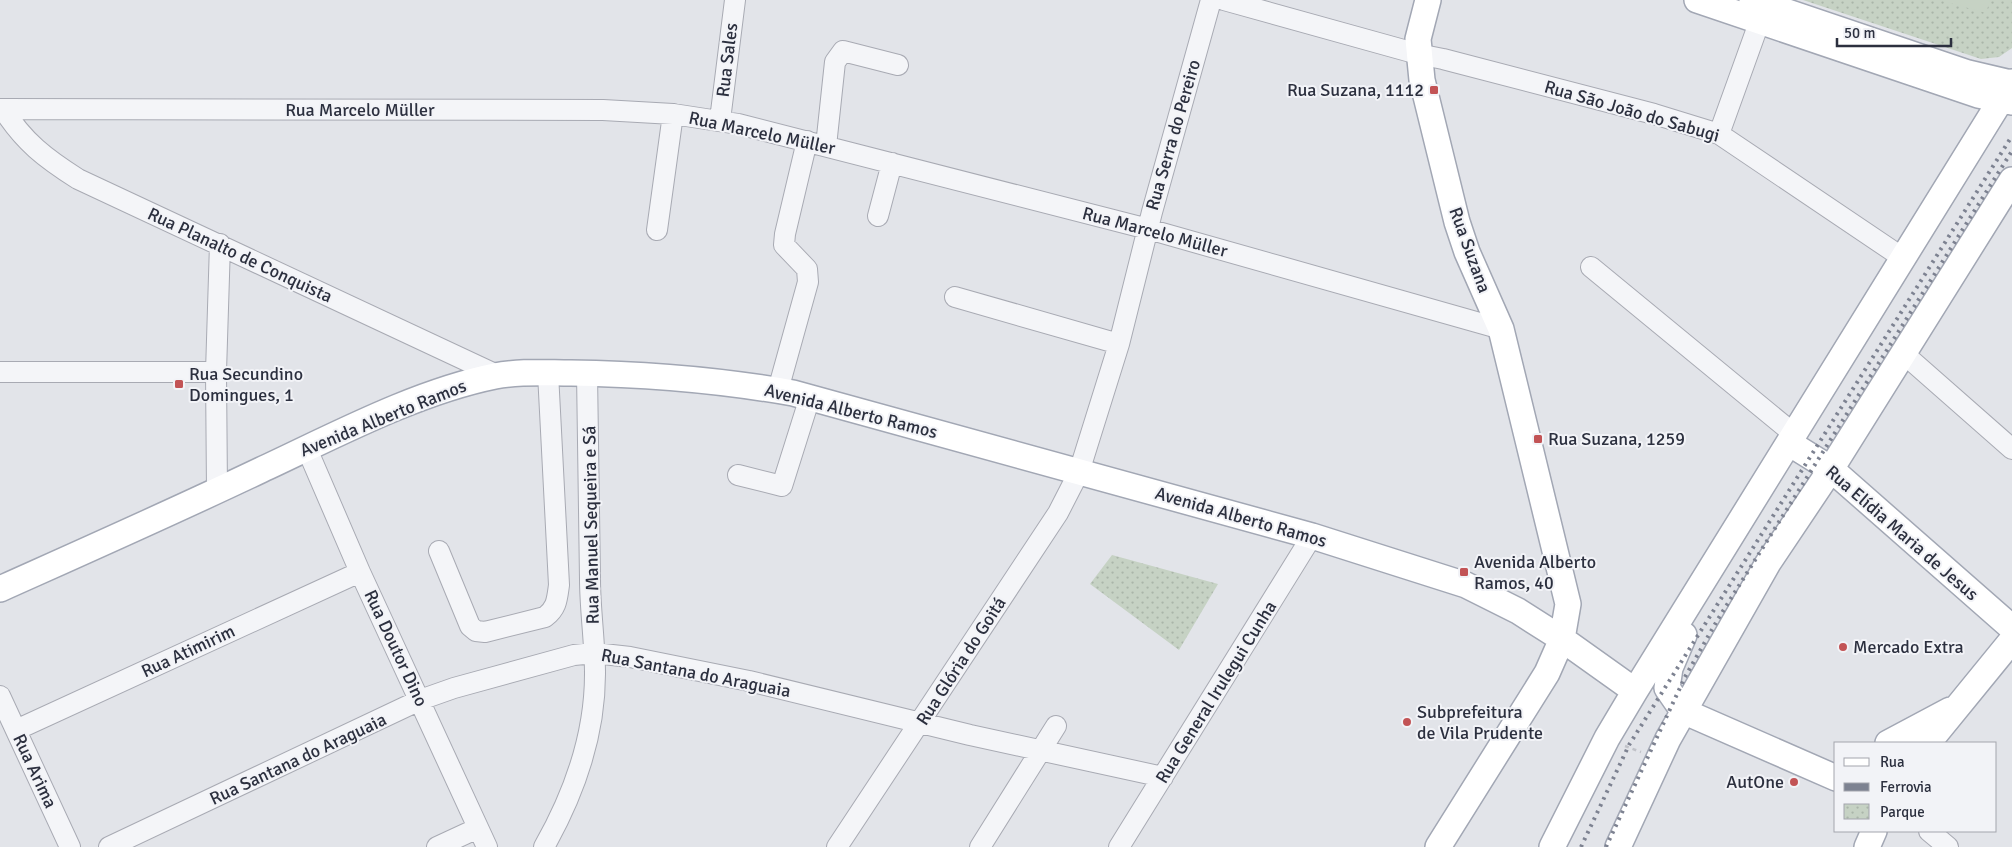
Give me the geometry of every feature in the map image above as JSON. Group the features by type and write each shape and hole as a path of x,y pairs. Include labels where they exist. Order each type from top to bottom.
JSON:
{"main road":[{"name":"Rua Suzana","path":"1428,0 1418,39 1418,54 1457,222 1501,329 1568,604 1562,639 1547,673 1438,847"},
{"path":"1552,847 1607,738 1635,691 2009,92 1968,73 1759,9 1697,0"},
{"path":"1624,845 1658,760 1683,711 1768,563 1831,469 2012,180"},
{"name":"Avenida Alberto Ramos","path":"0,589 307,449 450,387 497,375 587,373 724,382 810,397 1312,536 1466,585 1518,611 1562,639 1635,691"},
{"name":"Rua Elídia Maria de Jesus","path":"1791,439 1831,469 2012,628"},
{"path":"1728,542 1670,668 1667,688 1683,711 1834,777"},
{"path":"1929,742 2012,640"},
{"path":"1890,742 1958,705"},
{"path":"1867,847 1874,832"}],"street":[{"name":"Rua Sales","path":"720,120 735,0"},
{"name":"Rua Serra do Pereiro","path":"1079,472 1119,344 1148,229 1211,0"},
{"path":"1224,0 1418,54"},
{"path":"1719,134 1759,9"},
{"path":"778,390 808,282 807,269 784,245 785,234 816,143 835,62 838,55 842,52 851,52 898,65"},
{"name":"Rua São João do Sabugi","path":"1418,54 1654,114 1719,134 1904,258"},
{"name":"Rua Marcelo Müller","path":"1,109 603,110 673,114 720,120 1148,229 1501,329"},
{"name":"Rua Planalto de Conquista","path":"1,109 17,132 36,151 78,179 497,375"},
{"path":"657,230 673,114"},
{"path":"878,216 892,163"},
{"path":"217,491 216,372 220,244"},
{"path":"1591,267 1791,439"},
{"path":"955,297 1119,344"},
{"path":"1904,354 2012,449"},
{"path":"0,372 216,372"},
{"path":"439,551 470,626 476,631 485,632 545,617 553,611 559,585 548,373"},
{"name":"Rua Manuel Sequeira e Sá","path":"544,847 566,808 587,739 592,712 594,653 590,587 587,373"},
{"path":"738,475 782,486 810,397"},
{"name":"Rua Doutor Dino","path":"307,449 360,572 487,847"},
{"name":"Rua Glória do Goitá","path":"837,847 921,723 1058,512 1079,472"},
{"name":"Rua General Irulegui Cunha","path":"1119,847 1312,536"},
{"name":"Rua Atimirim","path":"16,730 360,572"},
{"name":"Rua Santana do Araguaia","path":"109,847 420,700 454,688 574,655 594,653 630,657 749,681 921,723 1163,777"},
{"name":"Rua Arima","path":"0,696 70,847"},
{"path":"980,847 1056,726"},
{"path":"437,847 478,828"},
{"path":"1931,832 1948,847"}],"path":[{"path":"1607,738 1658,760"}],"green space":[{"path":"1803,0 2012,0 2012,48 1999,57 1981,59"},
{"path":"1939,0 1990,0 1986,13"},
{"path":"1112,555 1218,584 1179,650 1090,584"}],"railway":[{"path":"1581,847 1629,745 2012,136"},
{"path":"1606,847 1685,677 1718,619 2012,151"}],"place":[{"name":"Rua Suzana, 1112","path":"1434,90"},
{"name":"Rua Secundino Domingues, 1","path":"179,384"},
{"name":"Rua Suzana, 1259","path":"1538,439"},
{"name":"Avenida Alberto Ramos, 40","path":"1464,572"},
{"name":"Mercado Extra","path":"1843,647"},
{"name":"Subprefeitura de Vila Prudente","path":"1407,722"},
{"name":"AutOne","path":"1794,782"}]}
